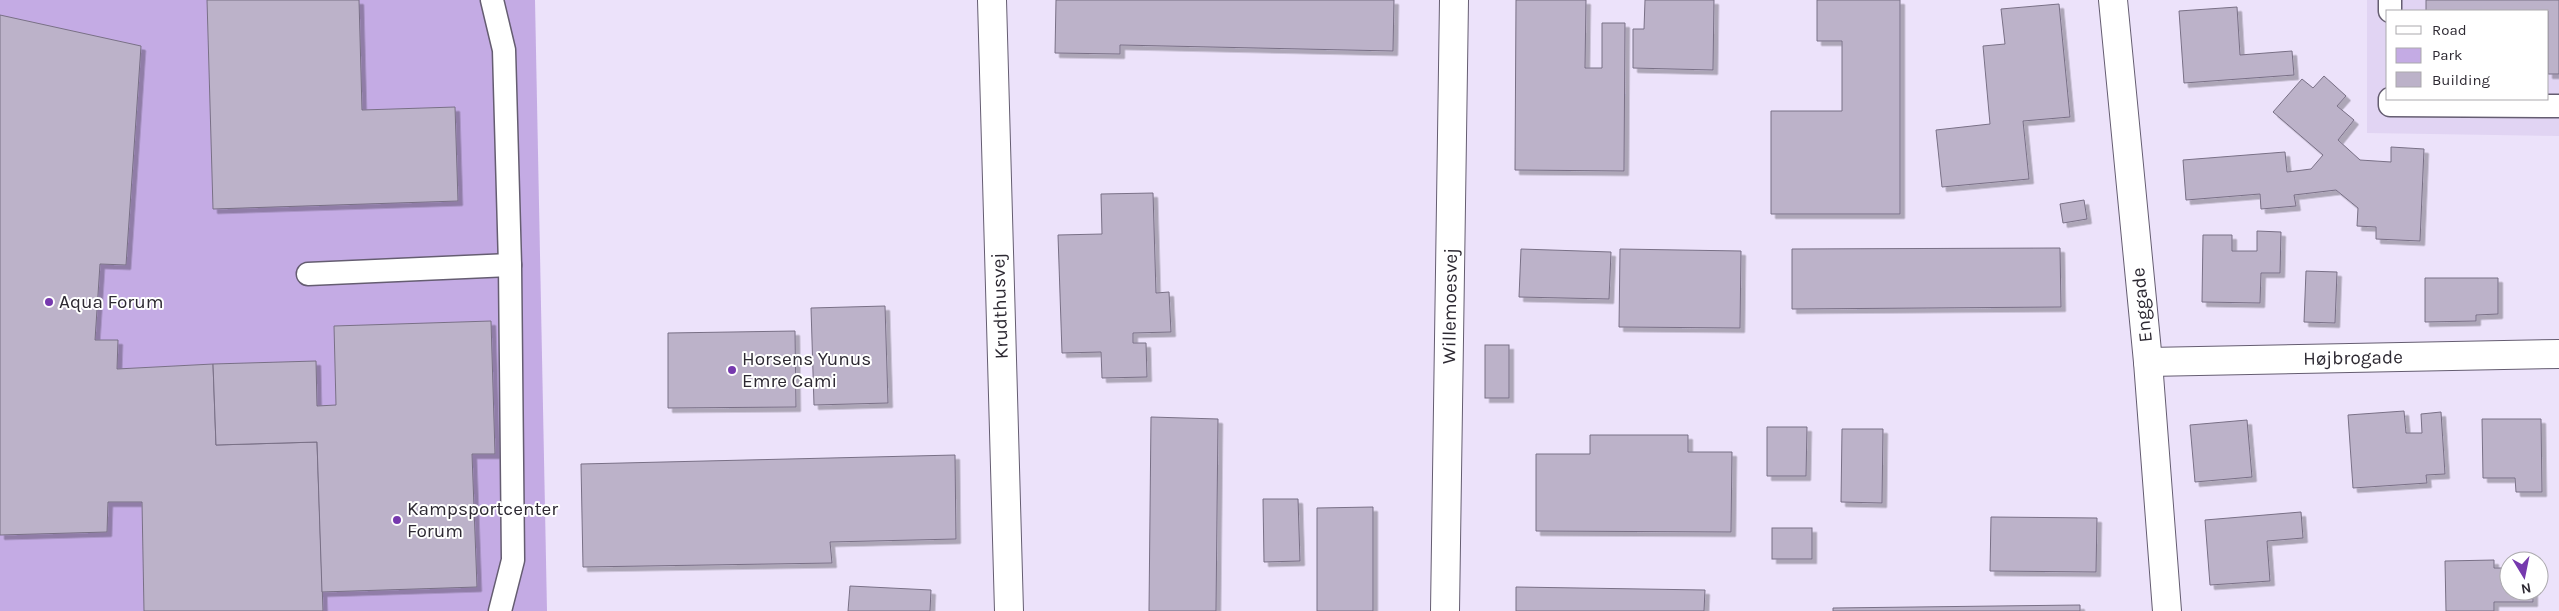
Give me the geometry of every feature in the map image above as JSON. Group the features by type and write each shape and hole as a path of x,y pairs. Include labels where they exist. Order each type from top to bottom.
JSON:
{"street":[{"name":"Krudthusvej","path":"992,0 1009,611"},
{"name":"Willemoesvej","path":"1445,611 1454,0"},
{"name":"Enggade","path":"2112,0 2148,362 2167,611"},
{"name":"Højbrogade","path":"2148,362 2559,354"}],"lane":[{"path":"492,0 504,50 510,265 513,560 500,611"},
{"path":"2390,100 2390,105 2559,106"},
{"path":"308,274 510,265"}],"shaded area":[{"path":"2367,0 2559,0 2559,136 2367,133"}],"green space":[{"path":"0,0 535,0 547,611 0,611"}],"building":[{"path":"207,0 359,0 362,110 455,107 458,201 213,209"},
{"path":"1056,0 1394,0 1393,51 1120,45 1120,54 1055,53"},
{"path":"1516,0 1586,0 1585,68 1602,68 1602,23 1625,23 1624,171 1515,170"},
{"path":"1645,0 1714,0 1713,70 1633,68 1633,29 1644,29"},
{"path":"1817,0 1900,0 1900,214 1771,214 1771,111 1842,111 1842,41 1817,41"},
{"path":"2426,0 2559,0 2559,74 2549,74 2549,10 2426,10"},
{"path":"2059,4 2070,117 2023,121 2029,179 1942,187 1936,130 1990,124 1983,46 2005,44 2001,9"},
{"path":"2237,7 2240,55 2292,51 2294,75 2184,83 2179,11"},
{"name":"Aqua Forum","path":"0,15 141,46 126,265 100,264 95,340 118,340 117,369 213,364 216,445 317,442 323,611 144,611 142,502 108,502 107,532 0,535"},
{"path":"2324,76 2346,96 2337,106 2354,120 2338,140 2360,160 2391,162 2391,147 2424,149 2420,241 2376,239 2376,227 2357,226 2358,208 2336,190 2294,195 2296,206 2261,209 2260,194 2186,200 2183,160 2285,152 2287,172 2311,169 2323,155 2273,112 2302,79 2313,88"},
{"path":"1153,193 1156,293 1169,292 1171,332 1133,333 1133,343 1146,343 1147,377 1102,378 1101,352 1062,353 1058,235 1102,234 1101,194"},
{"path":"2084,200 2087,219 2063,223 2060,204"},
{"path":"2257,231 2281,232 2280,273 2261,273 2260,303 2202,302 2203,235 2232,235 2232,251 2257,251"},
{"path":"2060,248 2061,307 1792,309 1792,249"},
{"path":"1521,249 1611,252 1609,299 1519,297"},
{"path":"1620,249 1741,251 1740,328 1619,327"},
{"path":"2306,271 2337,272 2335,323 2304,322"},
{"path":"2425,278 2498,278 2498,314 2476,315 2476,321 2425,322"},
{"name":"Horsens Yunus Emre Cami","path":"885,306 888,403 814,405 811,308"},
{"name":"Kampsportcenter Forum","path":"491,321 495,454 472,454 477,587 322,592 317,442 216,445 213,364 316,361 317,406 336,405 334,326"},
{"name":"Horsens Yunus Emre Cami","path":"795,331 796,407 668,408 668,333"},
{"path":"1485,345 1509,345 1509,398 1485,398"},
{"path":"2404,411 2406,433 2422,433 2421,414 2441,412 2445,474 2426,475 2427,483 2353,488 2348,415"},
{"path":"1151,417 1218,419 1216,611 1149,611"},
{"path":"2482,419 2541,419 2542,492 2516,492 2515,478 2483,478"},
{"path":"2247,420 2252,477 2195,482 2190,425"},
{"path":"1767,427 1807,427 1806,476 1767,476"},
{"path":"1842,429 1883,429 1882,503 1841,502"},
{"path":"1590,435 1688,435 1688,452 1732,452 1731,532 1536,531 1536,454 1590,454"},
{"path":"955,455 956,539 830,542 832,563 583,567 581,464"},
{"path":"1263,499 1298,499 1300,561 1264,562"},
{"path":"1373,507 1373,611 1317,611 1317,508"},
{"path":"2301,512 2303,538 2267,541 2270,581 2210,585 2205,520"},
{"path":"1991,517 2097,518 2096,572 1990,571"},
{"path":"1772,528 1812,528 1812,559 1772,559"},
{"path":"2494,560 2494,568 2499,568 2499,601 2533,602 2494,602 2494,611 2446,611 2445,561"},
{"path":"850,586 931,590 930,611 848,611"},
{"path":"1516,587 1705,590 1704,611 1516,611"},
{"path":"2080,605 2080,611 1833,611 1833,608"}],"place":[{"name":"Aqua Forum","path":"49,302"},
{"name":"Horsens Yunus Emre Cami","path":"732,370"},
{"name":"Kampsportcenter Forum","path":"397,520"}]}
